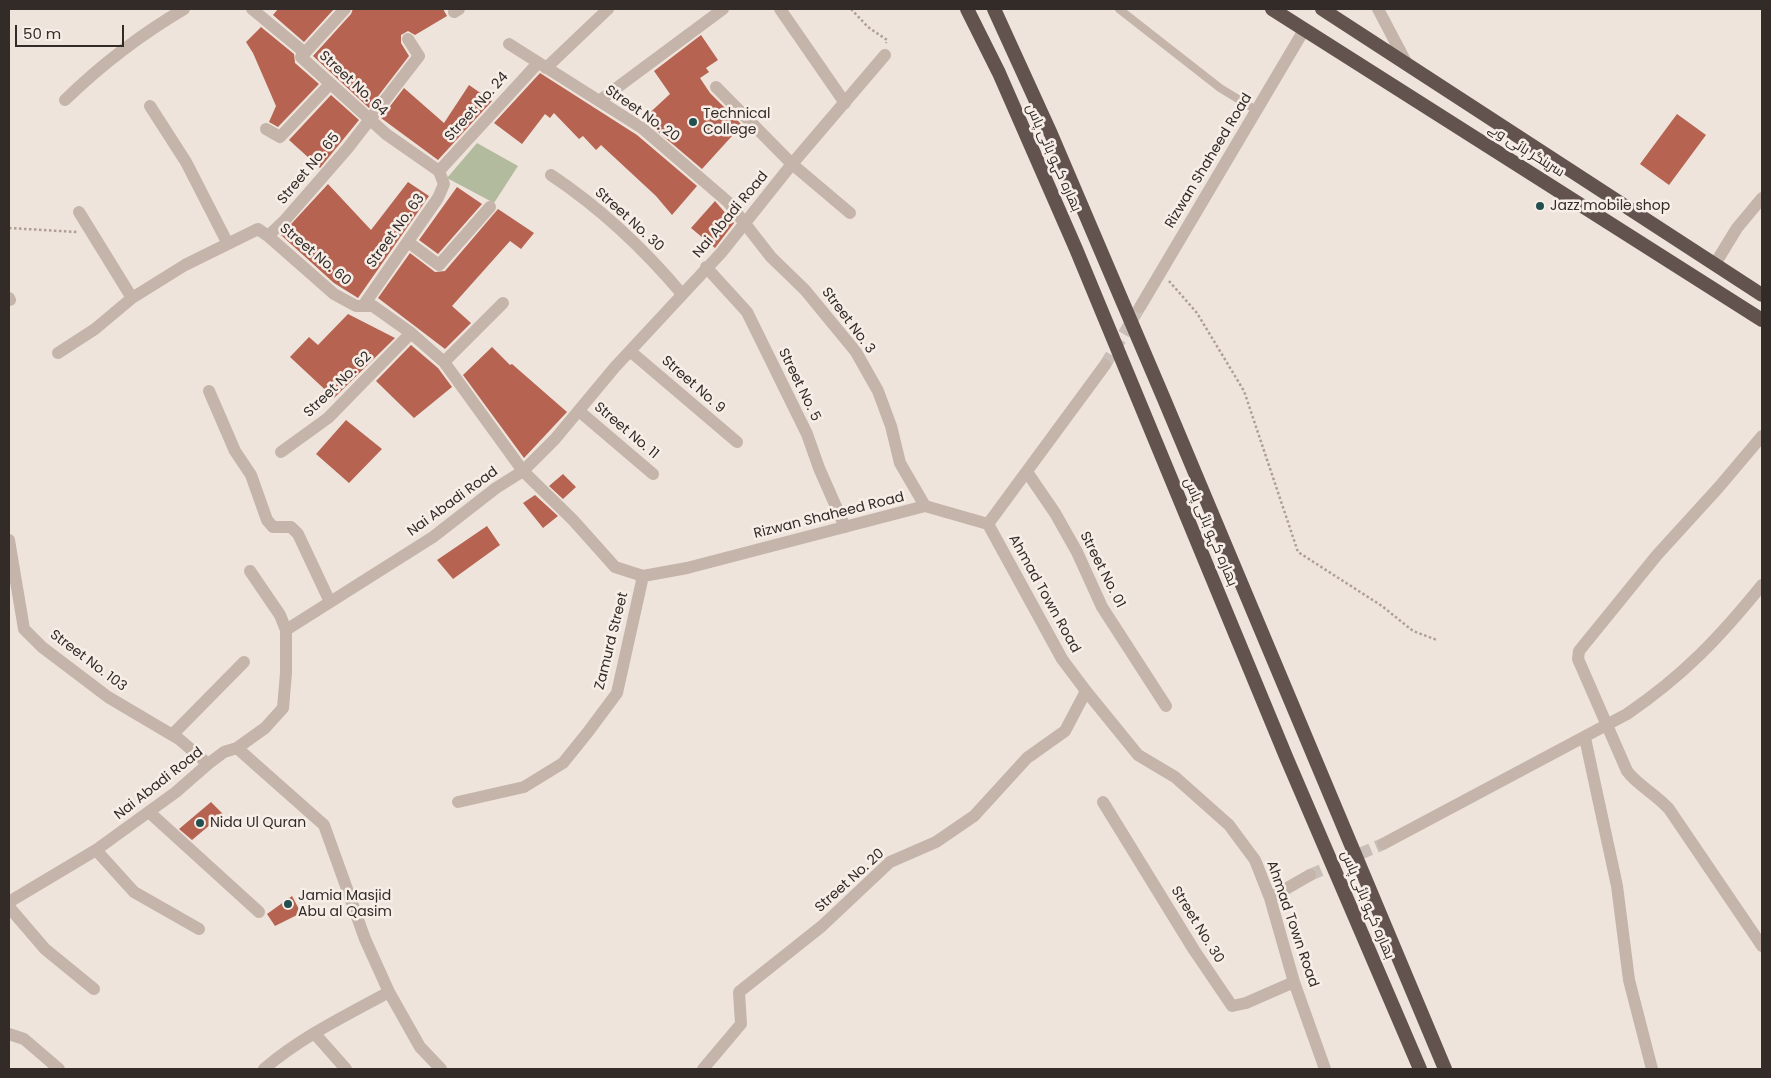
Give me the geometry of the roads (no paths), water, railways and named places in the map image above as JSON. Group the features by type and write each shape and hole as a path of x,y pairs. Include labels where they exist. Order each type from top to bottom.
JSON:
{"highway":[{"name":"بھارہ کہو بائی پاس","path":"966,9 999,73 1072,240 1287,759 1420,1069"},
{"name":"بھارہ کہو بائی پاس","path":"994,9 1051,134 1137,335 1445,1069"},
{"name":"سرینگر ہائی وے","path":"1322,9 1762,295"},
{"name":"سرینگر ہائی وے","path":"1277,10 1304,30 1762,320"}],"street":[{"path":"65,100 97,69 147,30 184,9"},
{"path":"252,9 304,52"},
{"name":"Street No. 64","path":"346,9 301,57 386,134 438,171"},
{"name":"Street No. 24","path":"438,171 542,66 608,9"},
{"path":"599,101 723,9"},
{"path":"780,9 845,103"},
{"path":"1378,9 1407,64"},
{"name":"Rizwan Shaheed Road","path":"1140,307 1304,30"},
{"name":"Street No. 65","path":"268,236 285,220 370,119 419,56 408,39"},
{"name":"Street No. 20","path":"509,44 642,128 673,152 728,202 746,224"},
{"name":"Nai Abadi Road","path":"9,902 96,850 149,812 224,752 237,748 265,728 282,708 286,673 286,630 433,536 496,488 523,471 556,439 630,351 746,224 792,164 885,55"},
{"path":"266,128 280,136 330,84"},
{"path":"716,87 792,164 850,213"},
{"path":"150,106 186,162 228,244"},
{"name":"Street No. 63","path":"363,306 438,198 444,184 438,171"},
{"name":"Street No. 30","path":"551,175 569,187 634,242 658,265 682,294"},
{"path":"1715,264 1737,228 1762,198"},
{"path":"408,242 439,265 490,207"},
{"path":"79,212 132,298"},
{"name":"Street No. 3","path":"746,224 771,257 805,290 856,352 878,391 891,426 900,464 925,506"},
{"name":"Street No. 60","path":"58,353 95,329 132,298 185,265 258,229 334,294 356,306 372,306 411,333 444,362 523,471"},
{"name":"Street No. 5","path":"706,267 731,292 751,321 807,434 819,468 845,528"},
{"path":"444,362 503,304"},
{"name":"Street No. 62","path":"281,452 328,418 411,333"},
{"name":"Street No. 9","path":"630,351 737,442"},
{"path":"988,524 1105,365"},
{"path":"209,391 235,450 250,475 267,520 274,527 291,527 298,534 330,602"},
{"name":"Street No. 11","path":"579,411 653,474"},
{"path":"1762,436 1657,555 1580,651 1578,659 1627,771 1637,782 1658,796 1670,809 1762,946"},
{"name":"Rizwan Shaheed Road","path":"523,471 573,520 615,567 644,576 687,568 925,506 988,524"},
{"name":"Street No. 01","path":"1027,472 1055,513 1078,552 1102,607 1166,706"},
{"name":"Ahmad Town Road","path":"988,524 1062,660 1086,691 1138,755 1175,777 1229,825 1255,860 1270,898 1294,982 1325,1069"},
{"name":"Street No. 103","path":"10,542 10,565 24,629 42,647 108,697 172,735 208,764"},
{"path":"250,571 280,614 286,630"},
{"name":"Zamurd Street","path":"458,802 524,788 562,763 588,732 617,693 644,576"},
{"path":"1383,844 1607,727 1653,696 1704,653 1762,585"},
{"path":"172,735 244,662"},
{"name":"Street No. 20","path":"702,1069 741,1024 739,992 822,926 890,862 936,842 974,816 1027,758 1065,731 1086,691"},
{"path":"1585,738 1617,886 1629,980 1652,1069"},
{"path":"237,748 324,825 365,939 389,992 420,1047 441,1069"},
{"name":"Street No. 30","path":"1103,802 1194,950 1232,1006 1246,1003 1294,982"},
{"path":"149,812 259,912"},
{"path":"96,850 134,892 199,929"},
{"path":"1270,898 1310,874"},
{"path":"9,906 44,949 94,989"},
{"path":"264,1069 280,1056 315,1034 389,992"},
{"path":"9,1034 24,1039 59,1069"},
{"path":"315,1034 346,1069"}],"lane":[{"path":"1119,9 1220,88 1256,110"}],"tunnel":[{"path":"1105,365 1140,307"},
{"path":"1310,875 1383,844"}],"place":[{"name":"Technical College","path":"693,122"},
{"name":"Jazz mobile shop","path":"1540,206"},
{"name":"Nida Ul Quran","path":"200,823"},
{"name":"Jamia Masjid Abu al Qasim","path":"288,904"}]}
